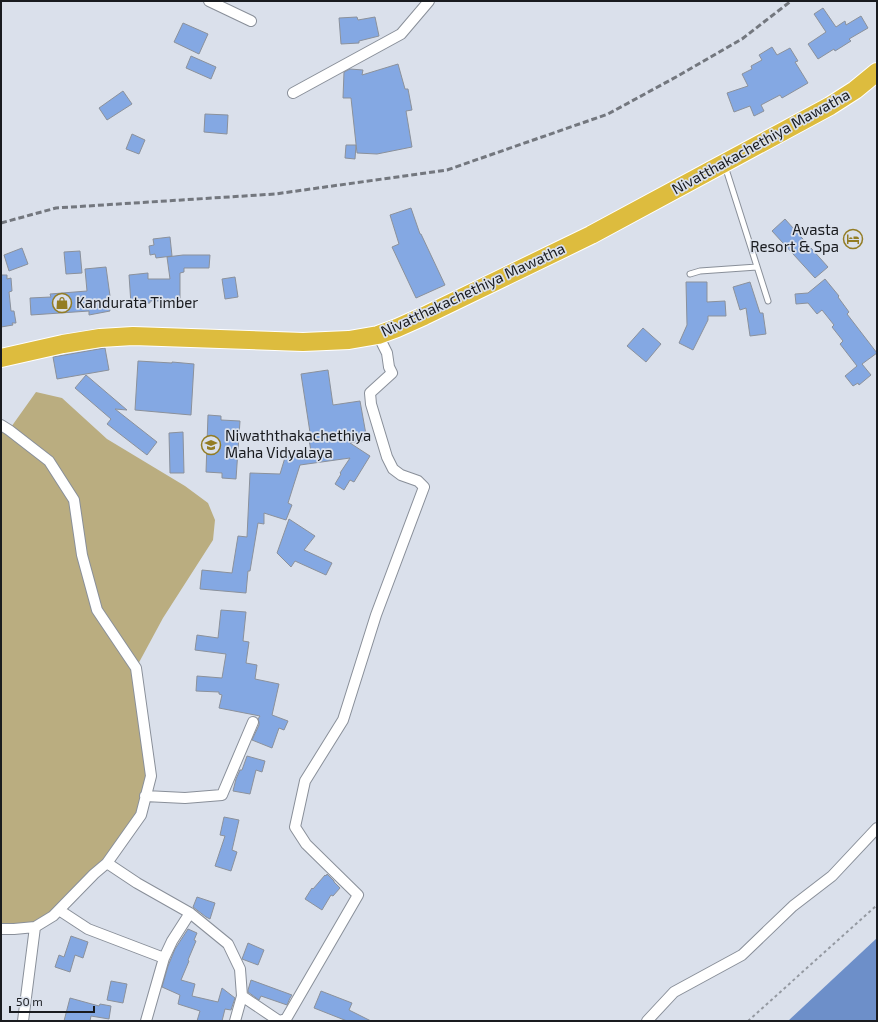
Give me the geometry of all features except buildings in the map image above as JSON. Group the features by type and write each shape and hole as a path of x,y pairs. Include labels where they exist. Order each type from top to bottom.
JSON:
{"highway":[{"name":"Nivatthakachethiya Mawatha","path":"1,358 63,344 100,338 133,336 303,342 349,340 378,334 397,328 590,235 830,106 855,90 877,72"}],"street":[{"path":"209,1 251,21"},
{"path":"293,93 401,34 429,1"},
{"path":"242,996 279,1021 286,1019 358,895 306,844 295,827 305,781 343,720 376,615 424,487 418,481 401,475 393,469 387,457 371,404 370,392 392,373 389,367 387,353 378,334"},
{"path":"1,425 49,461 74,500 82,555 97,610 136,668 150,776 140,814 107,863 94,874 53,916 35,927 1,929"},
{"path":"145,796 185,798 222,795 253,722"},
{"path":"647,1021 674,992 742,955 793,906 832,876 877,828"},
{"path":"107,863 137,883 190,913 228,944 240,969 242,996 235,1021"},
{"path":"59,910 88,929 164,958"},
{"path":"146,1021 164,958 172,941 190,913"},
{"path":"23,1021 35,927"}],"lane":[{"path":"724,163 768,301"},
{"path":"690,274 700,271 757,267"}],"path":[{"path":"748,1021 877,905"}],"shaded area":[{"path":"36,392 62,398 107,439 185,486 208,503 215,520 213,540 163,618 136,668 151,776 141,815 107,863 35,927 1,929 1,425 9,430"}],"water":[{"path":"877,938 877,1021 788,1021"}],"railway":[{"path":"1,223 56,208 275,194 447,170 608,114 742,39 791,1"}],"place":[{"name":"Avasta Resort & Spa","path":"853,239"},
{"name":"Kandurata Timber","path":"62,303"},
{"name":"Niwaththakachethiya Maha Vidyalaya","path":"211,445"}]}
